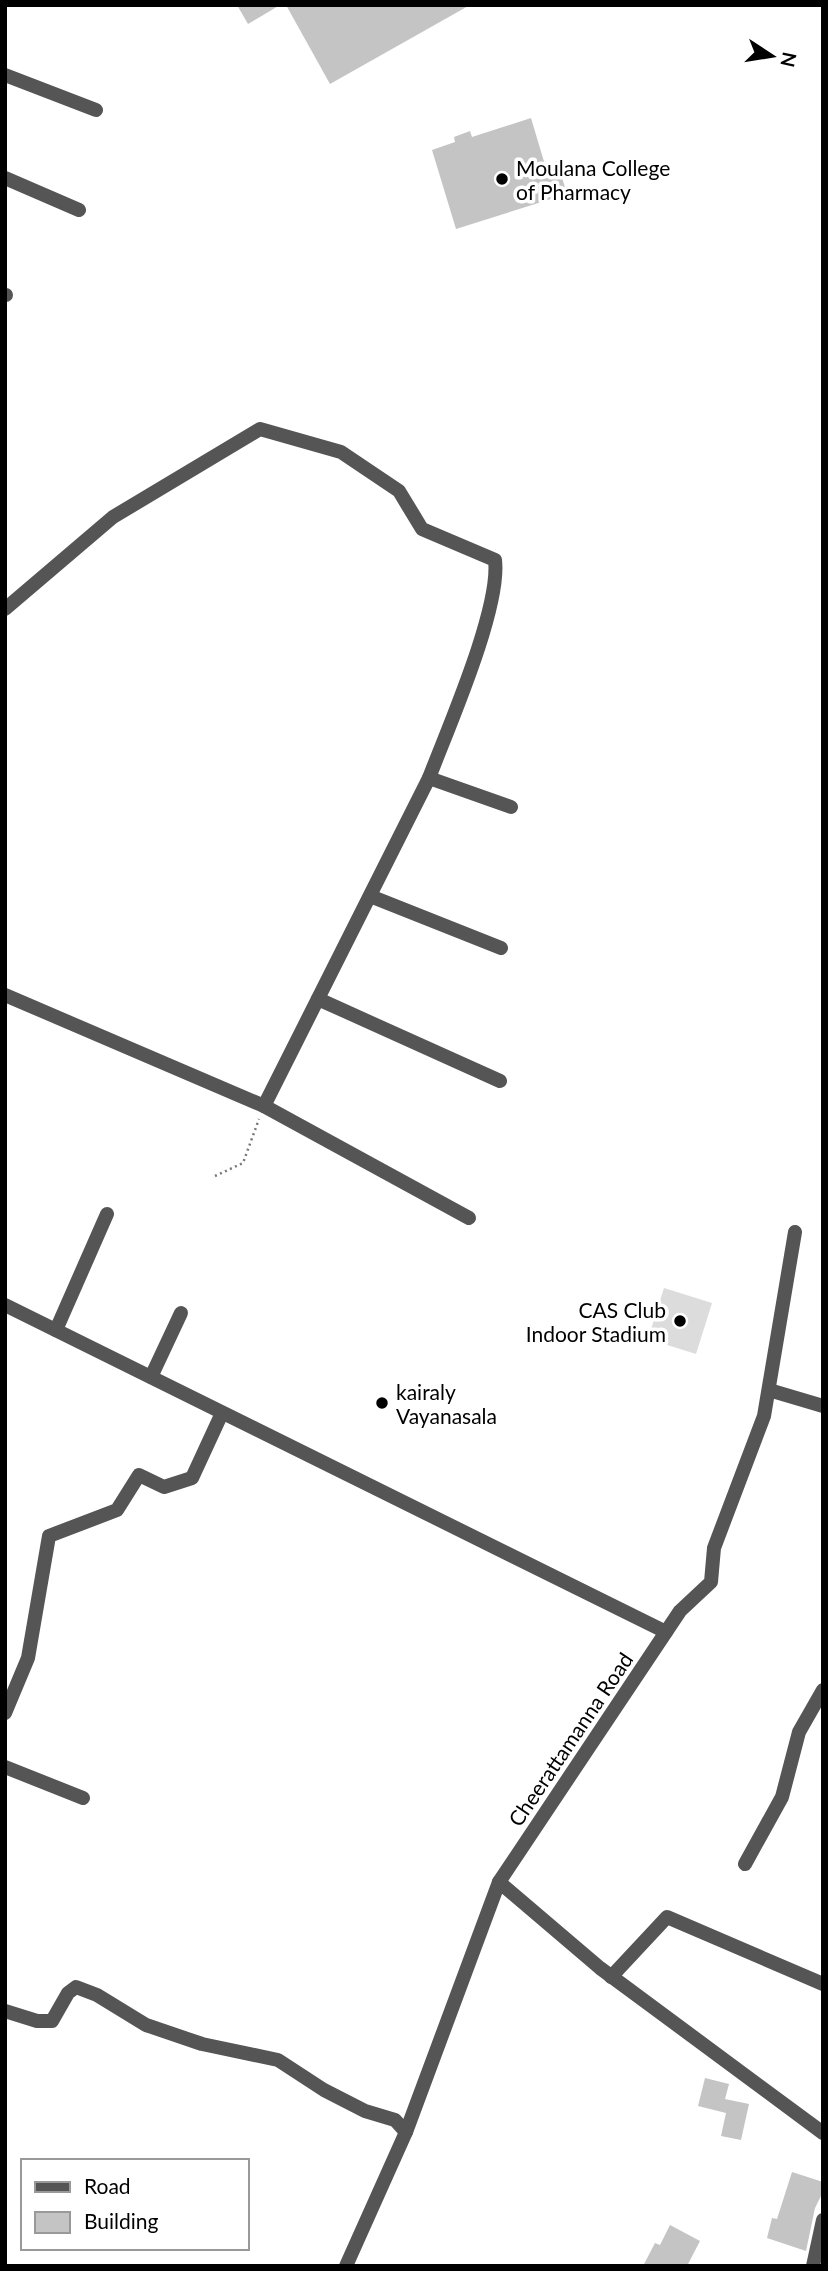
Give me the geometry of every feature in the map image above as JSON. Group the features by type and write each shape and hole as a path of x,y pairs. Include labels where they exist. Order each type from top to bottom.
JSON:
{"street":[{"path":"5,75 96,110"},
{"path":"5,178 79,210"},
{"path":"5,609 113,517 260,429 341,452 399,491 422,529 495,560 497,579 466,679 429,778 264,1106"},
{"path":"429,778 511,807"},
{"path":"370,896 502,948"},
{"path":"5,995 264,1106 469,1218"},
{"path":"318,999 500,1081"},
{"path":"56,1330 107,1214"},
{"name":"Cheerattamanna Road","path":"346,2266 406,2132 499,1882 680,1611 711,1582 715,1548 764,1416 795,1232"},
{"path":"5,1305 666,1632"},
{"path":"150,1377 180,1313"},
{"path":"769,1390 823,1406"},
{"path":"5,1713 28,1658 49,1536 117,1510 139,1475 164,1488 192,1478 222,1413"},
{"path":"745,1864 782,1797 799,1732 823,1690"},
{"path":"5,1767 83,1798"},
{"path":"499,1882 611,1977 823,2133"},
{"path":"611,1977 667,1917 823,1984"},
{"path":"5,2011 37,2021 52,2021 68,1993 76,1987 97,1994 146,2025 202,2044 278,2060 324,2090 365,2111 395,2120 406,2132"},
{"path":"813,2266 823,2221"}],"path":[{"path":"215,1176 243,1163 264,1106"}],"shaded area":[{"name":"CAS Club Indoor Stadium","path":"664,1288 712,1303 696,1354 648,1339"}],"building":[{"path":"237,5 280,5 248,24"},
{"path":"286,5 470,5 330,84"},
{"name":"Moulana College of Pharmacy","path":"531,118 545,165 557,161 567,194 456,229 432,150 455,142 454,137 470,131 472,137"},
{"path":"705,2078 729,2084 725,2099 749,2104 741,2140 721,2136 726,2113 698,2106"},
{"path":"792,2172 823,2182 823,2192 815,2208 806,2251 767,2238 772,2218 777,2219"},
{"path":"670,2225 700,2241 687,2266 643,2266 655,2243 660,2245"}],"place":[{"name":"Moulana College of Pharmacy","path":"502,179"},
{"name":"CAS Club Indoor Stadium","path":"680,1321"},
{"name":"kairaly Vayanasala","path":"382,1403"}]}
